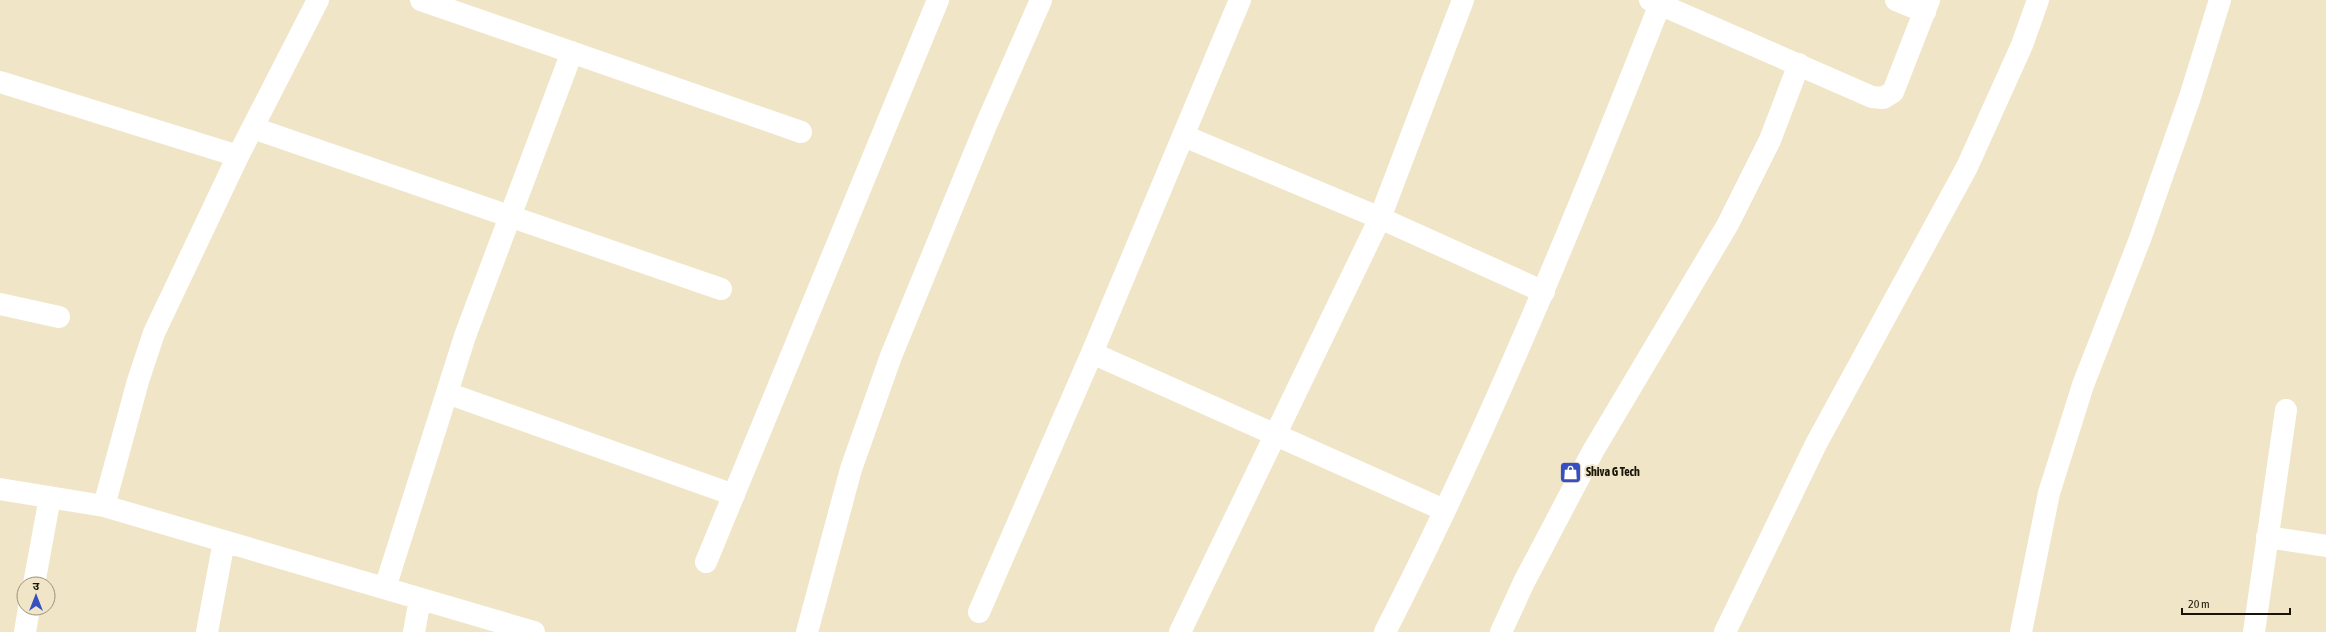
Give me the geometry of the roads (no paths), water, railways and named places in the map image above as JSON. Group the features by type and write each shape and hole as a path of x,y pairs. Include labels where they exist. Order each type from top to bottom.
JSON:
{"street":[{"path":"104,506 138,381 154,333 238,156 318,0"},
{"path":"421,0 801,132"},
{"path":"706,562 938,0"},
{"path":"807,632 851,469 891,356 986,125 1041,0"},
{"path":"979,612 1092,353 1240,0"},
{"path":"1180,632 1380,218 1463,0"},
{"path":"1385,632 1444,510 1544,292 1655,2 1872,97 1883,98 1893,92 1927,6 1896,0"},
{"path":"1725,632 1816,444 1967,167 2022,45 2038,0"},
{"path":"2021,632 2049,493 2083,385 2140,239 2190,97 2220,0"},
{"path":"386,588 465,336 572,52"},
{"path":"1501,632 1524,582 1593,451 1728,224 1770,140 1799,64"},
{"path":"0,82 238,156"},
{"path":"253,128 510,218 721,289"},
{"path":"1184,136 1380,218 1544,292"},
{"path":"0,304 59,317"},
{"path":"1092,353 1444,510"},
{"path":"447,393 734,495"},
{"path":"2254,632 2286,410"},
{"path":"0,489 104,506 534,632"},
{"path":"35,576 50,498"},
{"path":"2267,537 2326,546"},
{"path":"207,632 224,541"},
{"path":"414,632 420,599"},
{"path":"25,632 28,616"}],"place":[{"name":"Shiva G Tech","path":"1571,472"}]}
